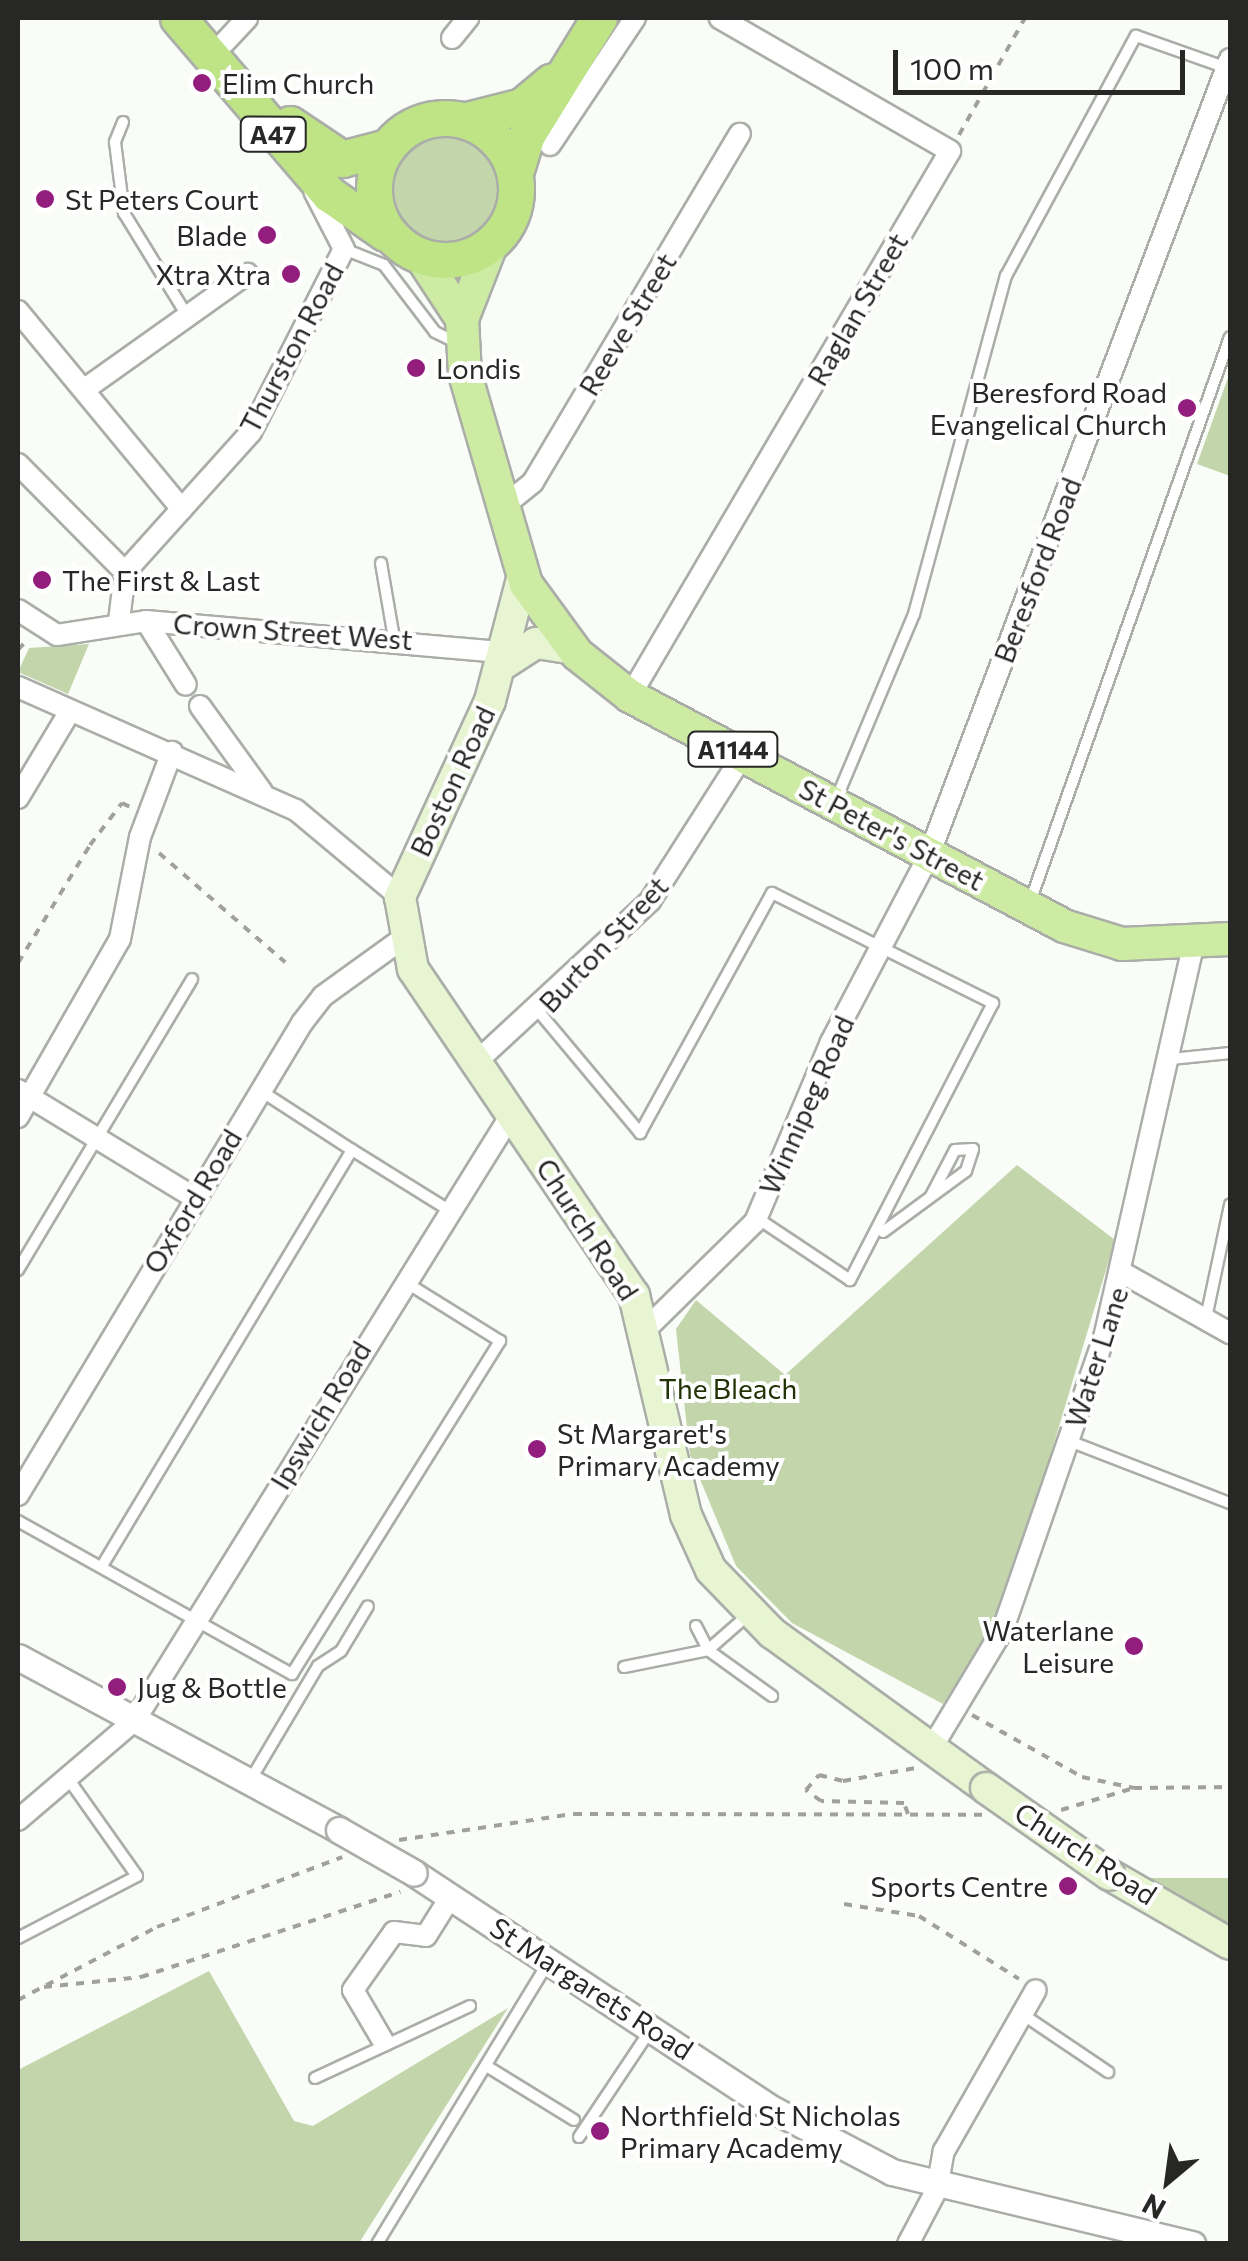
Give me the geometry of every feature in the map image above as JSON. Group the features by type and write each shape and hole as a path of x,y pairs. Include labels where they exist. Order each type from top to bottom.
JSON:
{"highway":[{"name":"A47","path":"178,18 299,162 347,211 385,233"},
{"path":"567,69 522,106 467,120 416,124 387,147 375,186 385,233 420,255 491,245 516,200 516,170 567,69 599,18"},
{"name":"A47","path":"226,26 318,151 365,159 387,147"},
{"path":"467,120 516,170"}],"main road":[{"path":"462,332 491,245"},
{"name":"St Peter's Street","path":"420,255 462,332 523,574 573,649 630,696 1028,908 1122,944 1230,939"},
{"name":"Boston Road","path":"400,897 506,655 523,574"},
{"path":"506,655 536,643 573,649"},
{"name":"Church Road","path":"400,897 402,939 473,1065 611,1256 647,1328 686,1515 711,1570 749,1614 931,1749 989,1801 1230,1944"}],"street":[{"path":"452,38 468,18"},
{"path":"550,145 636,18"},
{"path":"720,18 950,151"},
{"name":"Beresford Road","path":"929,856 1229,64"},
{"name":"Reeve Street","path":"505,504 533,482 740,134"},
{"name":"Raglan Street","path":"630,696 950,151"},
{"name":"Thurston Road","path":"124,572 250,432 344,249 299,162"},
{"path":"85,390 186,312 247,274"},
{"path":"18,311 182,509"},
{"path":"18,464 124,572 120,621"},
{"name":"Crown Street West","path":"18,610 48,634 120,621 146,621 394,638 506,655"},
{"path":"146,621 186,685"},
{"path":"18,687 264,793 314,823 400,897"},
{"path":"200,706 264,793"},
{"path":"18,798 70,711"},
{"path":"18,1116 24,1094 120,939 140,837 172,752"},
{"name":"Burton Street","path":"473,1065 539,1012 650,901 744,755"},
{"name":"Winnipeg Road","path":"647,1328 756,1218 881,947 929,856"},
{"name":"Oxford Road","path":"18,1495 193,1197 323,996 402,939"},
{"name":"Water Lane","path":"931,1749 960,1707 1003,1629 1070,1441 1123,1273 1194,942"},
{"path":"24,1094 193,1197"},
{"name":"Ipswich Road","path":"20,1815 69,1780 135,1720 402,1280 511,1115"},
{"path":"1123,1273 1230,1333"},
{"name":"St Margarets Road","path":"18,1657 250,1780 431,1884 551,1958 828,2141 938,2189 1193,2244"},
{"path":"383,2041 353,1990 394,1932 426,1936 431,1884"},
{"path":"908,2244 938,2189 944,2151 1036,1990"}],"lane":[{"path":"835,802 914,614 1006,276 1136,36 1229,64"},
{"path":"123,122 115,142 124,213 186,312"},
{"path":"344,249 384,265 435,332 462,332"},
{"path":"1028,908 1230,337"},
{"path":"381,563 394,638"},
{"path":"539,1012 643,1132 766,895 881,947 994,1006 878,1235 846,1282 756,1218"},
{"path":"18,1270 192,979"},
{"path":"1171,1059 1230,1053"},
{"path":"261,1090 447,1209"},
{"path":"878,1235 932,1196 972,1166 973,1149 955,1150 932,1196"},
{"path":"102,1566 352,1150"},
{"path":"1206,1319 1230,1205"},
{"path":"18,1521 292,1674 500,1341 402,1280"},
{"path":"1070,1441 1230,1502"},
{"path":"250,1780 318,1666 341,1651 368,1606"},
{"path":"624,1667 708,1650 749,1614"},
{"path":"696,1626 708,1650 772,1696"},
{"path":"18,1938 136,1876 69,1780"},
{"path":"377,2244 551,1958"},
{"path":"315,2078 383,2041 470,2006"},
{"path":"1022,2014 1108,2072"},
{"path":"579,2136 652,2027"},
{"path":"488,2067 574,2120"}],"path":[{"path":"950,151 1025,18"},
{"path":"18,964 122,804 148,816"},
{"path":"140,837 285,962"},
{"path":"960,1707 1082,1777 1134,1788 1230,1788"},
{"path":"908,1814 904,1803 821,1801 806,1790 818,1775 903,1774 931,1749"},
{"path":"1042,1811 1092,1808 1134,1788"},
{"path":"379,1846 574,1814 908,1814 989,1801"},
{"path":"18,2000 156,1927 360,1851"},
{"path":"41,1988 141,1976 431,1884"},
{"path":"844,1904 919,1916 1036,1990"}],"green space":[{"path":"442,133 474,142 490,158 499,190 490,222 474,238 442,247 410,238 394,222 385,190 394,158 410,142"},
{"path":"1230,372 1230,476 1197,464"},
{"path":"89,644 68,694 18,672 29,648"},
{"name":"The Bleach","path":"1017,1165 1115,1240 1005,1606 943,1704 792,1623 736,1566 690,1455 676,1329 696,1300 785,1375"},
{"path":"1143,1878 1230,1878 1230,1936"},
{"path":"209,1971 294,2121 313,2126 508,2008 359,2243 18,2243 18,2070"}],"place":[{"name":"Elim Church","path":"202,83"},
{"name":"St Peters Court","path":"45,199"},
{"name":"Blade","path":"267,235"},
{"name":"Xtra Xtra","path":"291,274"},
{"name":"Londis","path":"416,368"},
{"name":"Beresford Road Evangelical Church","path":"1187,408"},
{"name":"The First & Last","path":"42,580"},
{"name":"St Margaret's Primary Academy","path":"537,1449"},
{"name":"Waterlane Leisure","path":"1134,1646"},
{"name":"Jug & Bottle","path":"117,1687"},
{"name":"Sports Centre","path":"1068,1886"},
{"name":"Northfield St Nicholas Primary Academy","path":"600,2131"}]}
